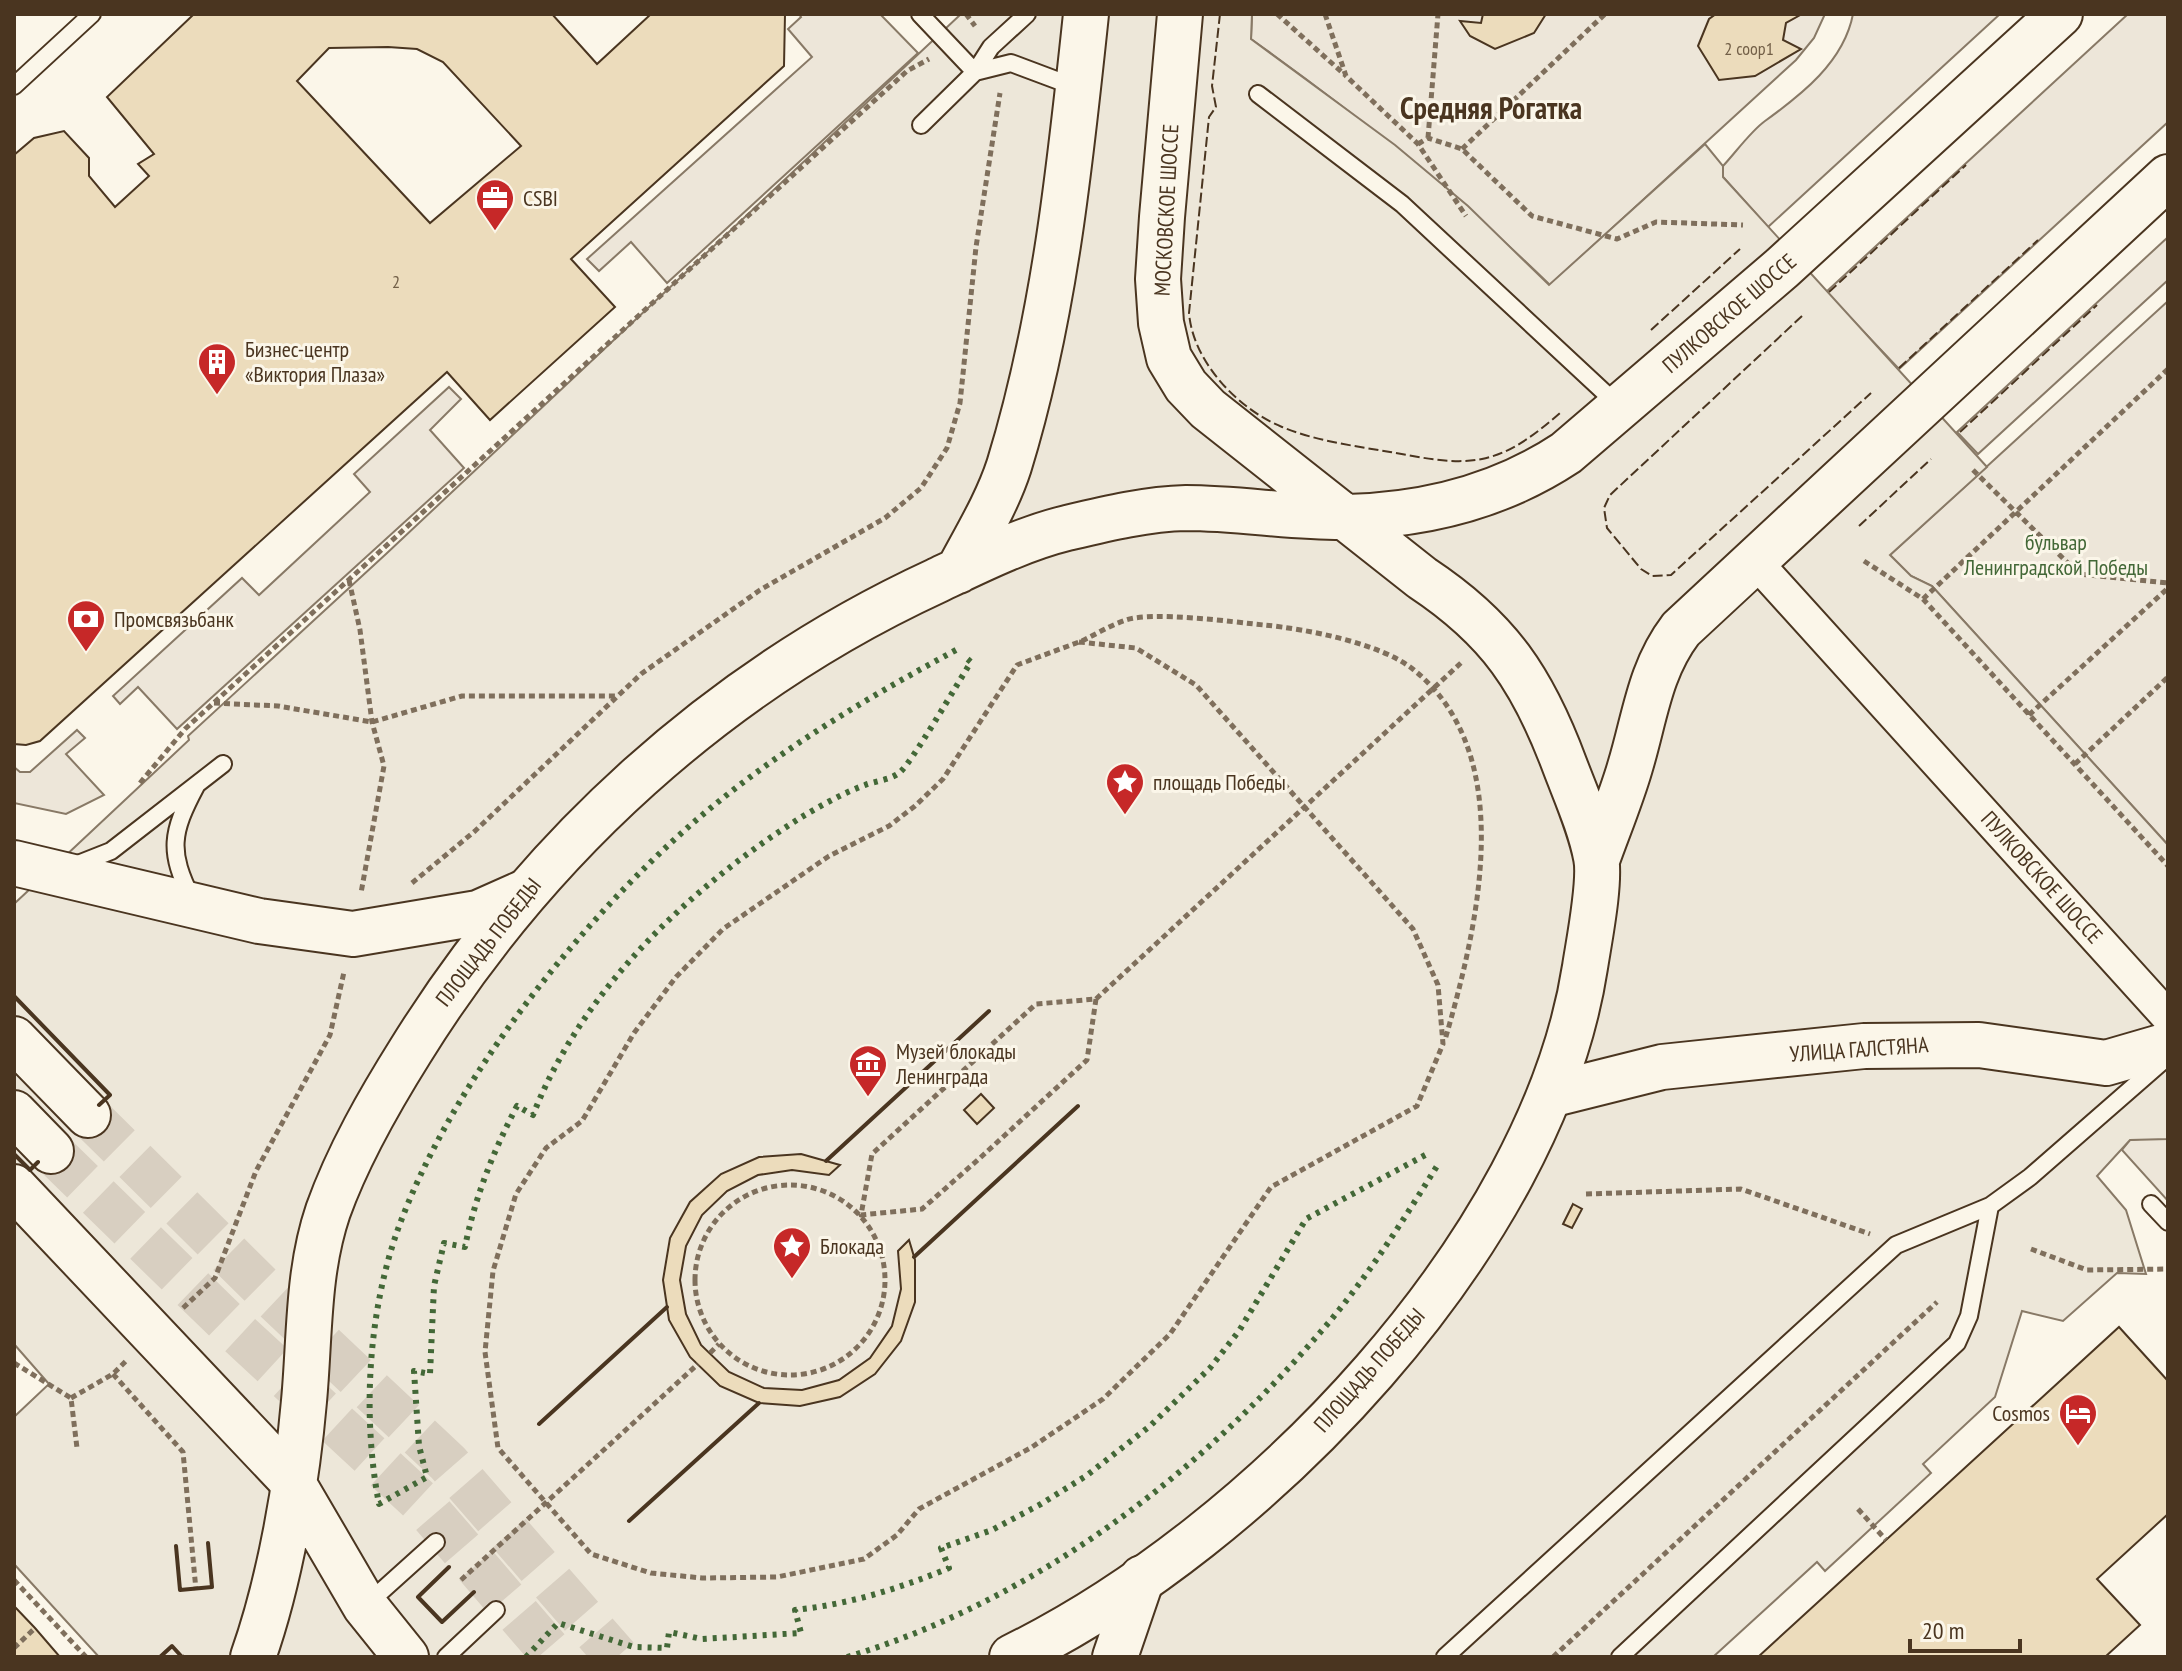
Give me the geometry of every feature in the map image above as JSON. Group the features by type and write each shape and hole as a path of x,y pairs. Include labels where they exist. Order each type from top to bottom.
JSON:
{"main road":[{"path":"958,571 1008,468 1025,404 1056,259 1086,14"},
{"name":"МОСКОВСКОЕ ШОССЕ","path":"1180,14 1158,279 1161,323 1169,358 1186,386 1208,409 1347,517"},
{"name":"ПУЛКОВСКОЕ ШОССЕ","path":"1347,517 1418,509 1489,495 1535,474 1566,453 1782,268 2060,14"},
{"path":"1597,860 1630,768 1653,675 1664,651 1681,629 2168,177"},
{"name":"ПЛОЩАДЬ ПОБЕДЫ","path":"253,1657 270,1609 292,1481 304,1400 311,1284 328,1213 352,1157 433,1015 523,893 586,826 719,711 822,638 958,571 1049,533 1109,518 1180,508 1347,517 1459,602 1512,657 1536,694 1597,860 1580,1001 1550,1095 1510,1180 1475,1237 1383,1361 1285,1462 1142,1578 1088,1615 1012,1657"},
{"path":"33,868 259,921 353,934 478,913 523,893"},
{"path":"14,1039 88,1115"},
{"name":"УЛИЦА ГАЛСТЯНА","path":"1550,1095 1662,1067 1864,1046 1920,1043 1979,1045 2106,1063 2168,1045"},
{"path":"14,1113 51,1151"},
{"path":"14,1187 292,1481 365,1606 406,1657"},
{"path":"1115,1657 1142,1578"}],"street":[{"name":"ПУЛКОВСКОЕ ШОССЕ","path":"1754,560 2168,1017"}],"lane":[{"path":"14,86 92,14"},
{"path":"920,14 975,72"},
{"path":"921,125 975,72 991,47 1027,14"},
{"path":"975,72 1011,63 1078,88"},
{"path":"1258,94 1402,204 1620,407"},
{"path":"33,868 111,851 223,764"},
{"path":"196,907 178,870 173,845 177,825 198,783"},
{"path":"1445,1657 1896,1245 1990,1206 2030,1177 2168,1056"},
{"path":"2151,1204 2168,1222"},
{"path":"1620,1657 1957,1343 1969,1316 1990,1206"},
{"path":"365,1606 436,1542"},
{"path":"446,1657 496,1610"}],"path":[{"path":"140,783 185,729 907,71 951,47 974,25 966,14"},
{"path":"1277,14 1418,144 1466,216"},
{"path":"1325,14 1346,76"},
{"path":"1428,138 1438,14"},
{"path":"1462,149 1605,14"},
{"path":"398,887 411,884 475,831 616,696 693,635 817,555 885,518 921,488 947,448 960,403 976,247 1000,97 998,81"},
{"path":"1418,144 1428,138 1462,149 1532,216 1617,239 1656,222 1743,225"},
{"path":"1923,599 2168,369"},
{"path":"1973,470 2079,574 2168,585"},
{"path":"1864,561 1923,599 2168,866"},
{"path":"349,580 360,630 372,722 384,766 360,898 373,894"},
{"path":"2029,715 2168,585"},
{"path":"1128,619 1193,619 1294,628 1370,649 1412,667 1433,688 1452,714 1467,747 1477,793 1483,865 1470,953 1443,1044 1417,1106 1271,1187 1170,1334 1103,1399 1032,1447 919,1509 897,1535 864,1559 777,1577 702,1578 651,1573 591,1554 498,1448 485,1352 493,1271 516,1194 546,1148 582,1121 634,1033 676,977 714,939 816,864 889,826 915,806 943,779 1017,665 1079,642 1128,619"},
{"path":"1079,642 1136,648 1196,685 1413,929 1438,985 1443,1044"},
{"path":"861,1215 872,1154 1036,1004 1096,999 1460,664"},
{"path":"2075,764 2168,677"},
{"path":"214,703 278,706 372,722 462,696 616,696"},
{"path":"172,1318 215,1278 256,1171 330,1035 346,963"},
{"path":"861,1215 922,1209 989,1151 1087,1060 1096,999"},
{"path":"777,1185 800,1185 843,1200 861,1215 874,1234 886,1278 876,1323 846,1359 815,1372 780,1375 757,1370 737,1360 719,1344 697,1304 694,1281 705,1236 726,1210 755,1191 777,1185"},
{"path":"1586,1194 1741,1189 1829,1217 1896,1245"},
{"path":"2031,1249 2087,1270 2168,1269"},
{"path":"1553,1657 1937,1302"},
{"path":"710,1353 719,1344"},
{"path":"71,1398 113,1374 136,1352"},
{"path":"461,1580 698,1364"},
{"path":"15,1366 71,1398"},
{"path":"113,1374 183,1452 196,1590"},
{"path":"71,1398 77,1448"},
{"path":"1858,1509 1886,1540"},
{"path":"14,1580 86,1657"},
{"path":"14,1648 35,1628"}],"green space":[{"path":"799,14 880,14 918,53 667,283 631,242 599,271 587,259 812,57 788,29 801,17"},
{"path":"1252,14 1825,14 1814,38 1796,60 1550,285 1405,156 1251,39"},
{"path":"1853,14 2000,14 1768,227 1723,177 1723,166 1760,125 1793,100 1831,62 1841,47"},
{"path":"2128,14 2168,14 2168,122 1899,369 1826,292"},
{"path":"2168,237 2168,280 1978,454 1957,432"},
{"name":"бульвар Ленинградской Победы","path":"2168,301 2168,845 1932,586 1911,576 1890,555"},
{"path":"449,387 461,399 430,430 464,468 177,729 138,687 120,704 113,696 242,578 259,595 370,492 354,474"},
{"path":"77,730 85,738 66,754 104,795 66,814 14,803 14,767 20,772 30,772"},
{"path":"2168,1139 2168,1201 2122,1150 2130,1140"}],"shaded area":[{"name":"площадь Победы","path":"961,14 1252,14 1251,39 1395,145 1468,206 1549,285 1705,144 1723,166 1723,177 1987,467 1890,555 1911,576 1932,586 2168,845 2168,1139 2130,1140 2097,1176 2126,1210 2146,1274 2117,1273 2063,1321 2022,1311 1995,1397 1923,1464 1931,1473 1825,1571 1817,1562 1713,1657 99,1657 14,1564 14,1417 49,1384 14,1344 14,904 189,740 188,736"}],"building":[{"name":"Бизнес-центр «Виктория Плаза»","path":"194,14 552,14 597,64 651,14 785,14 784,66 571,259 615,307 490,420 447,372 40,741 14,744 14,155 34,138 64,131 89,158 89,176 115,207 149,176 138,164 154,154 107,97","holes":["329,48 417,49 443,62 521,146 430,223 297,81"]},
{"path":"1483,14 1546,14 1534,33 1495,49 1470,36 1460,21 1481,23"},
{"path":"1716,14 1802,14 1786,23 1783,40 1801,49 1755,76 1719,80 1698,46 1709,19"},
{"path":"981,1094 994,1108 977,1124 964,1110"},
{"path":"801,1154 840,1165 829,1175 792,1170 758,1175 727,1191 702,1215 686,1246 680,1280 686,1314 701,1345 729,1372 764,1388 802,1390 839,1380 870,1358 892,1326 901,1289 898,1251 909,1240 915,1260 915,1302 901,1341 875,1374 840,1397 800,1406 759,1403 720,1386 690,1357 669,1320 663,1280 670,1238 690,1202 721,1174 759,1157"},
{"path":"1573,1204 1582,1209 1572,1228 1563,1224"},
{"name":"Cosmos","path":"2119,1327 2168,1381 2168,1514 2097,1579 2140,1625 2105,1657 1758,1657"},
{"path":"14,1606 35,1628 60,1657 14,1657"}],"tunnel":[{"path":"88,1115 273,1298 448,1463 617,1657"},
{"path":"51,1151 240,1335 422,1503 555,1657"}],"hedge":[{"path":"956,650 887,688 788,750 694,822 606,908 563,957 484,1063 450,1118 421,1174 388,1261 374,1330 371,1365 371,1436 379,1504 427,1477 419,1446 414,1371 430,1374 434,1286 444,1243 465,1247 486,1175 517,1106 533,1115 554,1069 609,985 679,910 758,846 800,818 848,792 891,777 905,767 971,662 964,656"},
{"path":"526,1657 558,1623 634,1647 667,1648 669,1632 702,1639 801,1633 795,1610 874,1595 949,1568 941,1548 992,1530 1086,1476 1150,1426 1210,1368 1239,1331 1306,1219 1429,1153"},
{"path":"847,1657 915,1633 980,1604 1044,1569 1163,1486 1270,1388 1318,1335 1366,1274 1437,1166"}],"fence":[{"path":"1220,14 1212,86 1216,107 1209,117 1189,313 1199,349 1220,382 1249,408 1295,432 1349,445 1448,461 1471,461 1504,452 1533,435 1560,413"},
{"path":"1829,292 1966,165"},
{"path":"1899,368 2038,240"},
{"path":"1651,330 1740,249"},
{"path":"1960,432 2097,305"},
{"path":"1802,316 1610,495 1604,508 1607,528 1641,569 1652,576 1671,575 1871,393"},
{"path":"1859,526 1931,459"},
{"path":"14,996 110,1095 100,1104"},
{"path":"14,1154 30,1170 39,1161"}],"wall":[{"path":"14,996 110,1095 99,1105"},
{"path":"826,1161 989,1011"},
{"path":"914,1257 1078,1106"},
{"path":"14,1154 30,1170 38,1162"},
{"path":"539,1424 667,1307"},
{"path":"629,1521 759,1403"},
{"path":"176,1546 180,1590 212,1587 208,1543"},
{"path":"449,1567 418,1597 442,1622 474,1592"},
{"path":"160,1657 172,1646 182,1657"}],"place":[{"name":"CSBI","path":"495,232"},
{"name":"Бизнес-центр «Виктория Плаза»","path":"217,396"},
{"name":"Промсвязьбанк","path":"86,653"},
{"name":"площадь Победы","path":"1125,816"},
{"name":"Музей блокады Ленинграда","path":"868,1098"},
{"name":"Блокада","path":"792,1280"},
{"name":"Cosmos","path":"2078,1447"}],"district":[{"name":"Средняя Рогатка","path":"1491,107"}]}
